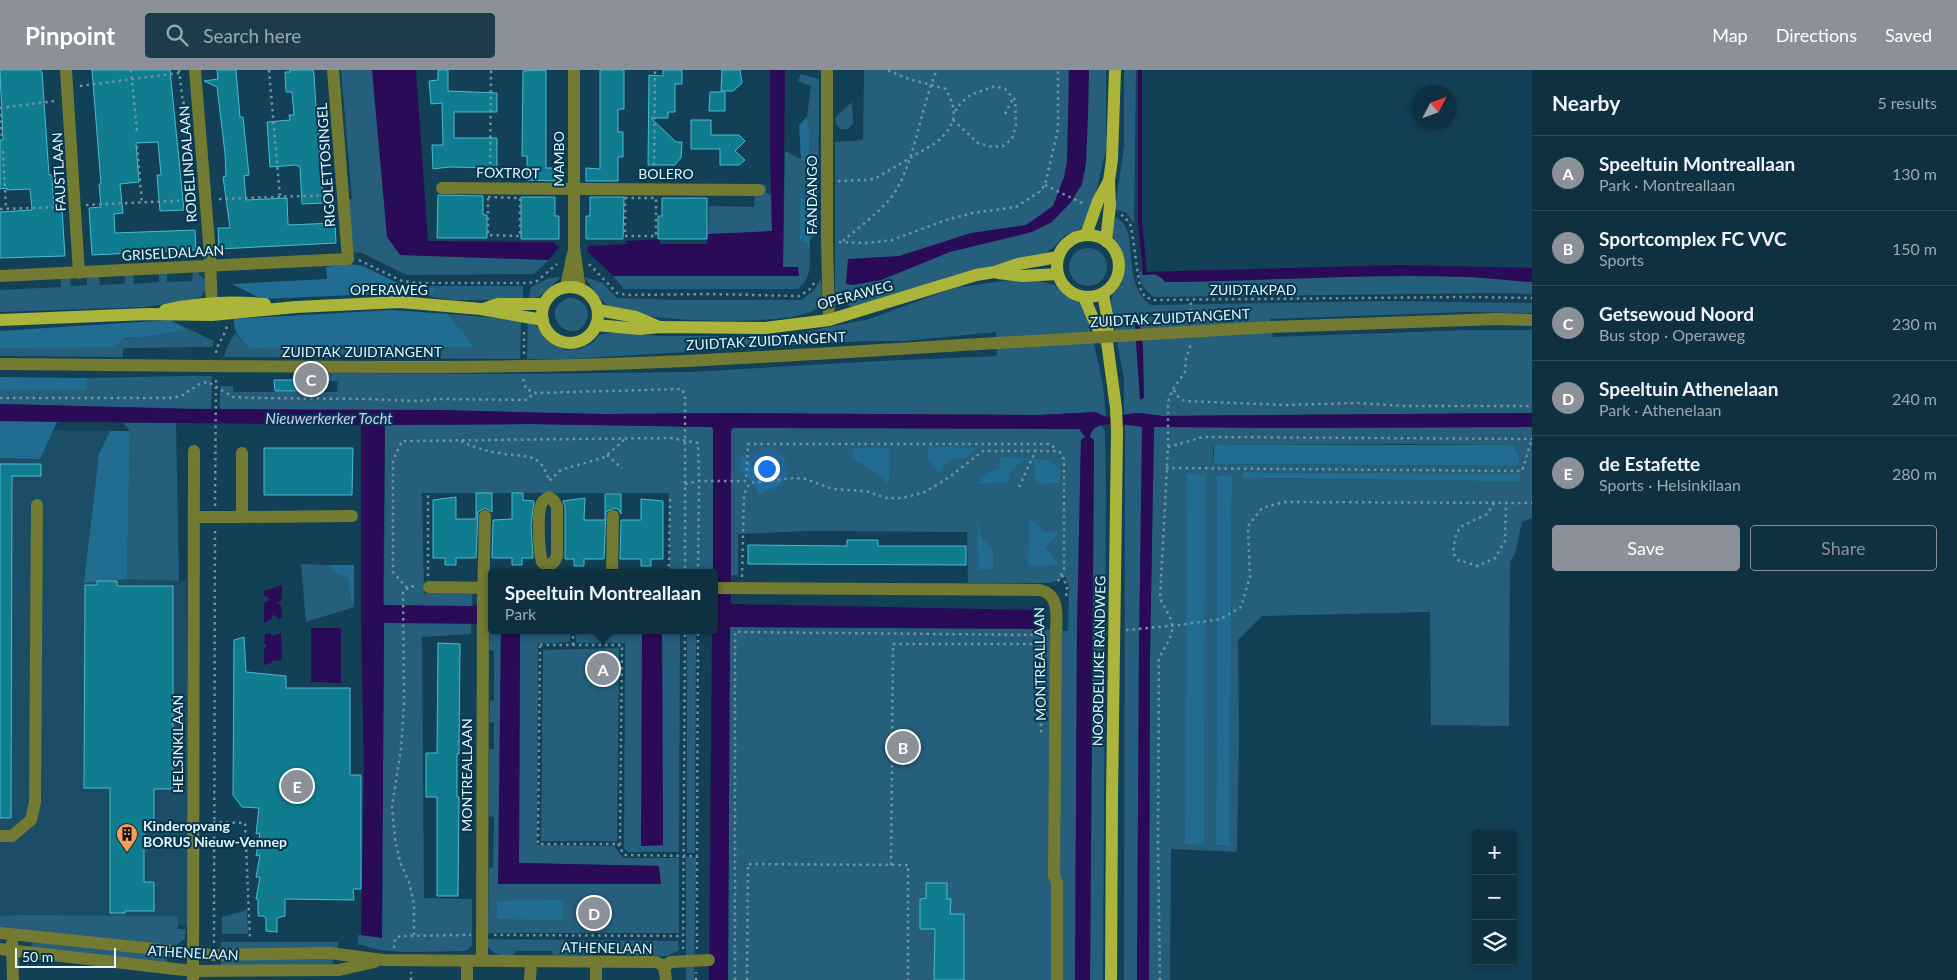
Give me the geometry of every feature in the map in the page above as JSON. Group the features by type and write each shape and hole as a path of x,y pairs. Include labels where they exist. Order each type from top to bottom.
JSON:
{"main road":[{"path":"1106,240 1112,159 1115,70"},
{"path":"1086,235 1096,207 1109,181"},
{"path":"1086,235 1098,236 1106,240 1117,255 1118,272 1110,288 1103,294 1084,298 1067,290 1057,274 1056,263 1066,243 1075,237 1086,235"},
{"name":"OPERAWEG","path":"596,325 640,329 660,327 765,328 829,320 976,275 996,272 1018,264 1058,257"},
{"name":"OPERAWEG","path":"996,272 1023,276 1057,274"},
{"path":"566,287 580,289 592,297 598,310 596,325 588,336 581,340 564,342 551,335 543,320 544,304 553,293 566,287"},
{"name":"NOORDELIJKE RANDWEG","path":"1103,294 1108,321 1107,342 1116,408 1117,432 1111,980"},
{"name":"NOORDELIJKE RANDWEG","path":"1084,298 1095,323 1107,342"},
{"name":"OPERAWEG","path":"212,310 226,314 296,307 400,302 481,309 543,320"},
{"name":"OPERAWEG","path":"0,320 212,310 257,303 296,307"},
{"name":"OPERAWEG","path":"481,309 498,304 544,304"},
{"name":"OPERAWEG","path":"598,310 636,317 660,327"}],"street":[{"name":"FAUSTLAAN","path":"66,70 69,93 79,272"},
{"name":"RODELINDALAAN","path":"195,70 211,267 212,310"},
{"name":"RIGOLETTOSINGEL","path":"334,70 348,259"},
{"name":"MAMBO","path":"574,70 574,248 580,289"},
{"name":"FANDANGO","path":"827,70 829,320"},
{"name":"FOXTROT","path":"442,188 489,193 574,189"},
{"name":"BOLERO","path":"574,189 759,190"},
{"name":"MAMBO","path":"566,287 574,248"},
{"name":"GRISELDALAAN","path":"0,276 348,259"},
{"name":"ZUIDTAK ZUIDTANGENT","path":"0,364 523,366 747,358 1271,327 1496,319 1532,320"},
{"name":"HELSINKILAAN","path":"193,975 194,450"},
{"path":"242,453 242,517"},
{"path":"0,836 12,836 31,820 35,802 37,506"},
{"path":"194,517 352,516"},
{"name":"MONTREALLAAN","path":"482,961 483,602 487,588 485,516"},
{"path":"612,569 613,516"},
{"path":"429,584 487,588"},
{"name":"MONTREALLAAN","path":"718,588 1040,590 1049,594 1056,604 1054,876 1057,883 1057,980"},
{"path":"6,934 6,950 13,980"},
{"name":"ATHENELAAN","path":"6,934 214,954 329,953 384,960 656,962 664,966 666,980"},
{"name":"ATHENELAAN","path":"6,950 193,975 338,970 384,960"},
{"path":"664,966 671,962 703,960"},
{"path":"467,961 467,980"},
{"path":"530,980 532,962"},
{"path":"596,962 596,980"}],"path":[{"path":"131,70 137,131"},
{"path":"269,70 280,197"},
{"path":"489,193 520,198 520,236 488,236 491,70"},
{"path":"654,189 655,70"},
{"path":"887,70 909,79 946,89 956,112"},
{"path":"842,242 889,200 899,183 909,159 930,84 937,70"},
{"path":"827,242 868,243 892,240 949,219 973,213 1016,207 1039,192 1046,185 1058,129 1058,70"},
{"path":"0,108 132,79 179,73"},
{"path":"827,182 878,178 937,142 944,135 953,120 957,107 970,95 995,86 1005,89 1013,98 1016,124 1012,139 1003,146 993,147 978,143 953,120"},
{"path":"1005,114 1013,98"},
{"path":"0,114 2,138"},
{"path":"137,146 142,203"},
{"path":"3,151 6,209"},
{"path":"1046,185 1078,202 1096,207"},
{"path":"625,198 656,198 656,236 625,236 625,198"},
{"path":"0,209 76,206"},
{"name":"ZUIDTAKPAD","path":"1109,211 1125,217 1131,226 1140,288 1145,296 1154,300 1532,298"},
{"path":"348,259 362,261 402,281 420,283 528,283 537,281 546,275"},
{"path":"600,275 617,293 653,296 710,294 799,296 809,290 816,277"},
{"path":"1190,320 1191,300"},
{"path":"214,954 216,348 227,328 226,314"},
{"path":"1160,980 1158,842 1159,658 1173,632 1172,620 1160,599 1168,447 1168,409 1169,398 1185,372 1191,339"},
{"path":"0,398 173,398 183,395 201,382 211,382 233,397 250,398 368,398 418,402 440,399 524,400 529,398 533,392"},
{"path":"1173,390 1178,398 1185,401 1244,404 1532,406"},
{"path":"685,405 685,569"},
{"path":"216,435 221,439"},
{"path":"1166,468 1522,472 1532,439 1203,437 1168,447"},
{"path":"683,936 414,935 414,904 409,882 398,855 392,806 401,749 404,705 402,598 403,592 408,588 393,572 393,460 402,440 625,440 671,438 698,443 698,569"},
{"path":"460,440 473,447 500,454 528,456 538,460 543,466 549,481 554,474 561,470 608,455 625,440"},
{"path":"746,481 748,444 1050,444 1064,459 1064,569 1061,578 1049,594"},
{"path":"685,484 740,481 750,483 794,478 806,479 832,489 866,492 886,498 902,498 925,492 951,476 983,450 1058,451"},
{"path":"1019,488 1036,450"},
{"path":"608,455 622,468"},
{"path":"740,588 744,494 750,483"},
{"path":"428,495 429,584"},
{"path":"669,569 670,495"},
{"path":"1123,630 1222,619 1241,607 1250,577 1248,526 1262,508 1284,502 1532,503"},
{"path":"1494,503 1487,514 1460,527 1455,538 1453,553 1458,560 1478,566 1495,558 1505,541 1506,503"},
{"path":"735,980 735,632 1056,635"},
{"path":"572,645 573,634"},
{"path":"683,961 684,634"},
{"path":"696,980 703,960 697,856 698,634"},
{"path":"891,865 893,644 1041,644 1041,743"},
{"path":"540,645 622,645 620,844 618,844 538,844 540,645"},
{"path":"213,822 245,823 250,937"},
{"path":"618,844 624,855 697,856"},
{"path":"747,980 748,864 908,865 908,980"}],"shaded area":[{"path":"341,70 372,70 400,255 549,260 534,274 407,275 362,253 351,252 348,199 352,199"},
{"path":"864,70 1106,70 1106,150 1089,221 1080,229 1065,235 1054,247 1041,256 852,307 839,301 835,295 835,142 863,140"},
{"path":"1124,70 1136,70 1134,224 1127,213 1115,209 1124,146"},
{"path":"801,74 819,79 818,233 810,239 808,205 800,240 810,246 809,270 803,285 798,289 624,289 613,276 799,275 783,267 785,151 809,163 810,129 807,117 811,86 798,81"},
{"path":"852,102 853,124 848,129 840,129 836,124 835,118"},
{"path":"807,117 810,129 809,163 801,160 799,125"},
{"path":"762,184 766,185 766,193 771,195 772,232 708,234 709,206 754,207 755,196 761,197"},
{"path":"800,195 808,205 810,246 800,240"},
{"path":"1113,217 1122,222 1127,230 1135,283 1141,295 1151,305 1384,301 1532,303 1532,313 1467,312 1270,319 1273,337 1468,330 1532,330 1532,413 1162,416 1136,413 1124,416 1124,379 1111,309 1112,295 1122,283 1125,269 1122,254 1114,240 1112,230"},
{"path":"1088,248 1102,253 1107,267 1102,281 1088,286 1074,281 1069,267 1074,253"},
{"path":"351,264 363,266 404,286 435,288 435,293 421,295 399,293 262,299 232,284 327,279 326,267"},
{"path":"193,271 196,271 205,280 205,289 202,296 190,301 144,307 0,312 0,290 61,287 61,278 70,277 71,286 87,285 87,276 99,276 100,285 125,284 125,275 133,274 134,284 159,282 159,273 167,273 167,282 192,281"},
{"path":"1139,272 1142,272 1143,275 1158,276 1165,282 1356,277 1471,277 1532,282 1532,294 1154,297 1144,287"},
{"path":"561,277 540,296 529,300 531,287 549,278"},
{"path":"584,277 603,283 617,298 802,300 816,288 820,279 822,294 821,302 817,308 803,314 780,318 717,321 652,317 628,313 608,306 600,299"},
{"path":"1009,280 1039,281 1054,285 1080,303 1086,314 1095,348 1103,385 1106,416 1096,412 1039,415 882,415 603,414 220,409 220,386 233,386 233,392 337,392 338,381 324,381 324,373 520,374 690,372 997,356 996,332 904,341 867,341 570,359 527,359 528,321 539,328 553,343 565,350 580,349 594,342 599,335 615,332 660,336 785,336 869,319 954,288"},
{"path":"404,286 523,286 523,300 452,300 421,295 435,293 435,288"},
{"path":"569,298 581,302 588,312 586,321 580,329 573,331 566,330 559,325 555,311 559,304"},
{"path":"392,310 448,314 475,347 250,348 238,335 234,324 234,319"},
{"path":"448,314 521,320 520,359 224,357 235,333 250,348 474,346"},
{"path":"170,320 214,341 212,347 123,348 123,357 0,356 0,347 138,338 184,330"},
{"path":"170,320 185,330 138,338 125,338 114,347 0,348 0,331"},
{"path":"212,376 211,409 0,404 0,390 85,390 87,378"},
{"path":"0,377 87,378 86,390 0,390"},
{"path":"0,421 57,422 40,459 0,458"},
{"path":"123,423 176,423 179,581 127,579 130,431"},
{"path":"529,424 1080,429 1085,437 1081,440 1077,631 1075,980 728,980 730,627 1038,629 1068,631 1069,589 1066,577 1050,583 968,583 967,532 811,531 738,534 738,575 718,577 718,569 670,569 669,493 422,493 424,593 472,594 471,634 422,637 424,898 472,899 472,945 468,950 464,951 411,952 384,950 358,944 358,935 382,937 385,425"},
{"path":"1101,425 1105,431 1106,484 1103,980 1090,980 1094,440 1090,437 1093,429"},
{"path":"1125,425 1143,427 1139,649 1137,980 1124,980"},
{"path":"1154,426 1288,428 1532,427 1532,518 1522,522 1515,554 1510,562 1509,726 1431,725 1430,612 1262,616 1238,640 1237,852 1171,849 1170,980 1149,980 1150,656","holes":["1214,445 1514,445 1520,460 1517,466 1214,464 1213,450","1243,472 1520,474 1481,481 1243,478","1232,475 1229,846 1216,845 1217,477"]},
{"path":"0,430 130,431 127,578 186,581 190,925 0,927"},
{"path":"110,431 130,431 127,579 84,583 99,454"},
{"path":"1214,445 1514,445 1520,460 1517,466 1214,464"},
{"path":"928,446 976,448 966,458 951,459 939,472 928,459"},
{"path":"853,448 890,448 889,484 864,464 852,460"},
{"path":"741,454 753,467 769,468 782,483 757,495 757,486 740,470"},
{"path":"1000,457 1049,460 1061,471 1059,483 1035,484 1034,462 1024,460 1011,470 1008,482 976,484 989,471 999,470"},
{"path":"1243,472 1520,474 1520,481 1243,478"},
{"path":"1187,474 1205,475 1204,845 1185,844"},
{"path":"1232,475 1230,846 1216,845 1217,476"},
{"path":"977,512 980,536 993,550 993,569 978,570"},
{"path":"1030,518 1046,533 1061,531 1045,547 1060,565 1028,566"},
{"path":"301,564 329,565 334,574 348,578 350,597 354,607 306,622"},
{"path":"329,565 354,565 354,607 350,597 348,578 334,574"},
{"path":"490,634 501,634 499,883 659,866 519,863 520,634 570,634 570,642 538,644 537,845 614,846 623,858 679,858 679,933 488,933 489,868 493,867 494,817 489,816 489,749 494,749 494,723 489,722 490,701 494,700 494,651 489,650"},
{"path":"576,634 642,634 642,846 663,845 662,634 680,634 679,852 629,852 624,849 625,643 576,643"},
{"path":"687,634 696,634 695,853 687,853"},
{"path":"619,648 617,841 541,841 543,650"},
{"path":"686,857 696,857 694,980 686,980"},
{"path":"563,900 563,920 497,919 497,901"},
{"path":"247,910 248,934 222,934 222,917"},
{"path":"0,916 177,916 178,929 186,929 185,939 176,945 0,929"},
{"path":"488,939 678,941 679,950 668,956 628,955 627,951 591,951 590,955 553,955 552,951 515,951 514,955 503,955 496,954 488,947"},
{"path":"31,942 168,954 166,964 32,948"},
{"path":"221,942 338,942 338,949 221,950"},
{"path":"221,958 333,958 333,964 221,966"}],"water":[{"path":"372,70 416,70 428,241 553,242 559,247 549,260 400,255 387,237"},
{"path":"770,70 785,70 783,267 798,267 799,276 613,276 587,251 588,246 626,244 626,241 660,239 660,244 707,244 708,234 772,231"},
{"path":"1069,70 1089,70 1086,163 1082,184 1071,202 1052,222 1032,232 950,252 881,280 853,285 846,284 848,259 899,256 971,233 1026,225 1053,206 1064,177 1067,161"},
{"path":"1398,265 1532,268 1532,282 1471,277 1394,276 1165,282 1158,276 1152,274 1143,275 1142,272"},
{"path":"1134,312 1138,315 1143,345 1144,398 1140,400"},
{"name":"Nieuwerkerker Tocht","path":"0,404 187,409 443,410 603,414 1039,415 1096,412 1111,417 1132,413 1162,416 1532,413 1532,427 1154,427 1150,656 1149,980 1137,980 1142,427 1120,424 1103,425 1092,431 1090,437 1094,440 1090,980 1075,980 1077,631 1081,440 1085,437 1079,429 733,428 731,431 731,604 1037,610 1038,629 730,627 728,980 709,980 712,634 718,634 718,569 713,569 713,429 711,427 529,424 385,425 383,605 488,605 488,624 384,623 382,938 361,935 364,772 361,621 361,425 0,421"},
{"path":"282,585 282,600 277,603 281,605 282,618 278,619 274,614 271,619 264,623 264,603 269,600 268,597 264,596 264,591"},
{"path":"311,628 341,628 341,683 311,682"},
{"path":"270,633 273,636 281,633 282,659 273,660 271,663 264,665 264,650 267,645 264,643 265,634"},
{"path":"501,634 520,634 519,863 659,866 661,884 498,884"},
{"path":"642,634 662,634 663,845 641,846"}],"building":[{"path":"0,70 40,70 42,72 49,175 52,175 54,209 62,209 65,256 0,258 0,212 32,210 30,189 0,189 0,140 3,140"},
{"path":"92,70 170,70 184,210 160,211 157,175 161,175 158,142 136,143 139,182 120,184 123,213 114,214 115,233 195,230 196,250 92,255 89,208 101,207 99,184 101,184"},
{"path":"217,70 236,70 240,117 243,117 249,175 244,176 246,200 287,198 288,225 335,223 336,243 219,249 218,228 230,228 223,177 226,176 225,153 217,87 204,81 218,79"},
{"path":"290,70 313,70 316,107 320,109 317,112 320,157 327,160 320,164 324,203 302,204 300,167 296,165 270,167 267,122 290,120 289,115 294,115 292,92 286,92 285,72 290,72"},
{"path":"438,70 448,70 448,91 497,93 497,112 454,112 454,138 497,138 497,168 449,167 433,169 432,145 443,145 442,103 431,104 429,81 438,80"},
{"path":"546,70 546,168 559,168 559,181 527,180 527,156 522,156 523,71"},
{"path":"600,70 624,70 624,109 618,109 618,132 623,132 623,157 618,157 618,181 586,181 586,168 600,169"},
{"path":"663,70 682,70 682,84 675,84 675,112 668,112 668,118 651,118 676,142 682,142 681,158 675,165 648,165 649,75 663,76"},
{"path":"722,70 740,70 742,83 733,91 721,91"},
{"path":"710,92 725,92 725,111 709,111"},
{"path":"691,120 711,120 711,135 739,135 745,141 735,151 745,160 739,165 720,165 720,149 691,149"},
{"path":"438,195 483,196 483,215 487,215 487,238 437,238"},
{"path":"521,197 555,197 555,216 559,216 559,239 521,239"},
{"path":"590,197 624,197 623,239 586,239 586,216 590,216"},
{"path":"662,198 707,198 707,239 658,239 658,216 662,216"},
{"path":"274,380 298,380 298,391 275,391"},
{"path":"264,448 353,448 352,495 264,495"},
{"path":"0,464 41,464 41,476 12,476 11,818 0,818"},
{"path":"476,493 492,493 492,512 485,508 478,512 476,558 456,558 456,565 445,565 445,558 433,558 433,500 456,497 456,519 476,519"},
{"path":"512,493 523,493 523,500 534,501 531,525 533,558 522,558 522,565 512,565 512,558 492,558 493,520 512,519"},
{"path":"605,494 621,494 621,514 618,509 614,508 606,512 604,559 584,559 584,566 574,566 574,559 565,559 565,507 563,501 585,498 584,520 605,520"},
{"path":"641,499 663,501 663,559 651,559 651,566 641,566 641,559 620,559 621,520 641,520"},
{"path":"847,540 878,540 878,546 966,546 966,565 748,564 748,545 847,546"},
{"path":"97,581 117,581 117,586 173,586 173,789 154,789 154,824 144,824 144,882 154,882 154,911 110,913 110,788 84,788 85,585 97,585"},
{"path":"244,637 246,672 286,676 286,688 350,688 350,775 361,775 361,889 353,889 354,900 285,899 285,916 277,918 277,932 266,931 266,918 258,916 258,899 256,899 260,877 256,877 260,855 256,856 260,833 256,834 259,808 242,807 233,795 234,640"},
{"path":"438,643 460,644 459,754 457,754 457,797 459,797 458,896 437,896 437,797 426,797 426,753 437,753"},
{"path":"926,883 947,883 947,899 951,899 950,914 964,914 964,980 934,980 935,929 920,929 920,899 926,898"}],"waterway":[{"path":"1140,70 1140,221 1145,272"}],"place":[{"name":"Getsewoud Noord","path":"311,379"},
{"name":"Speeltuin Montreallaan","path":"603,669"},
{"name":"Sportcomplex FC VVC","path":"903,747"},
{"name":"de Estafette","path":"297,786"},
{"name":"Kinderopvang BORUS Nieuw-Vennep","path":"127,853"},
{"name":"Speeltuin Athenelaan","path":"594,913"}]}
